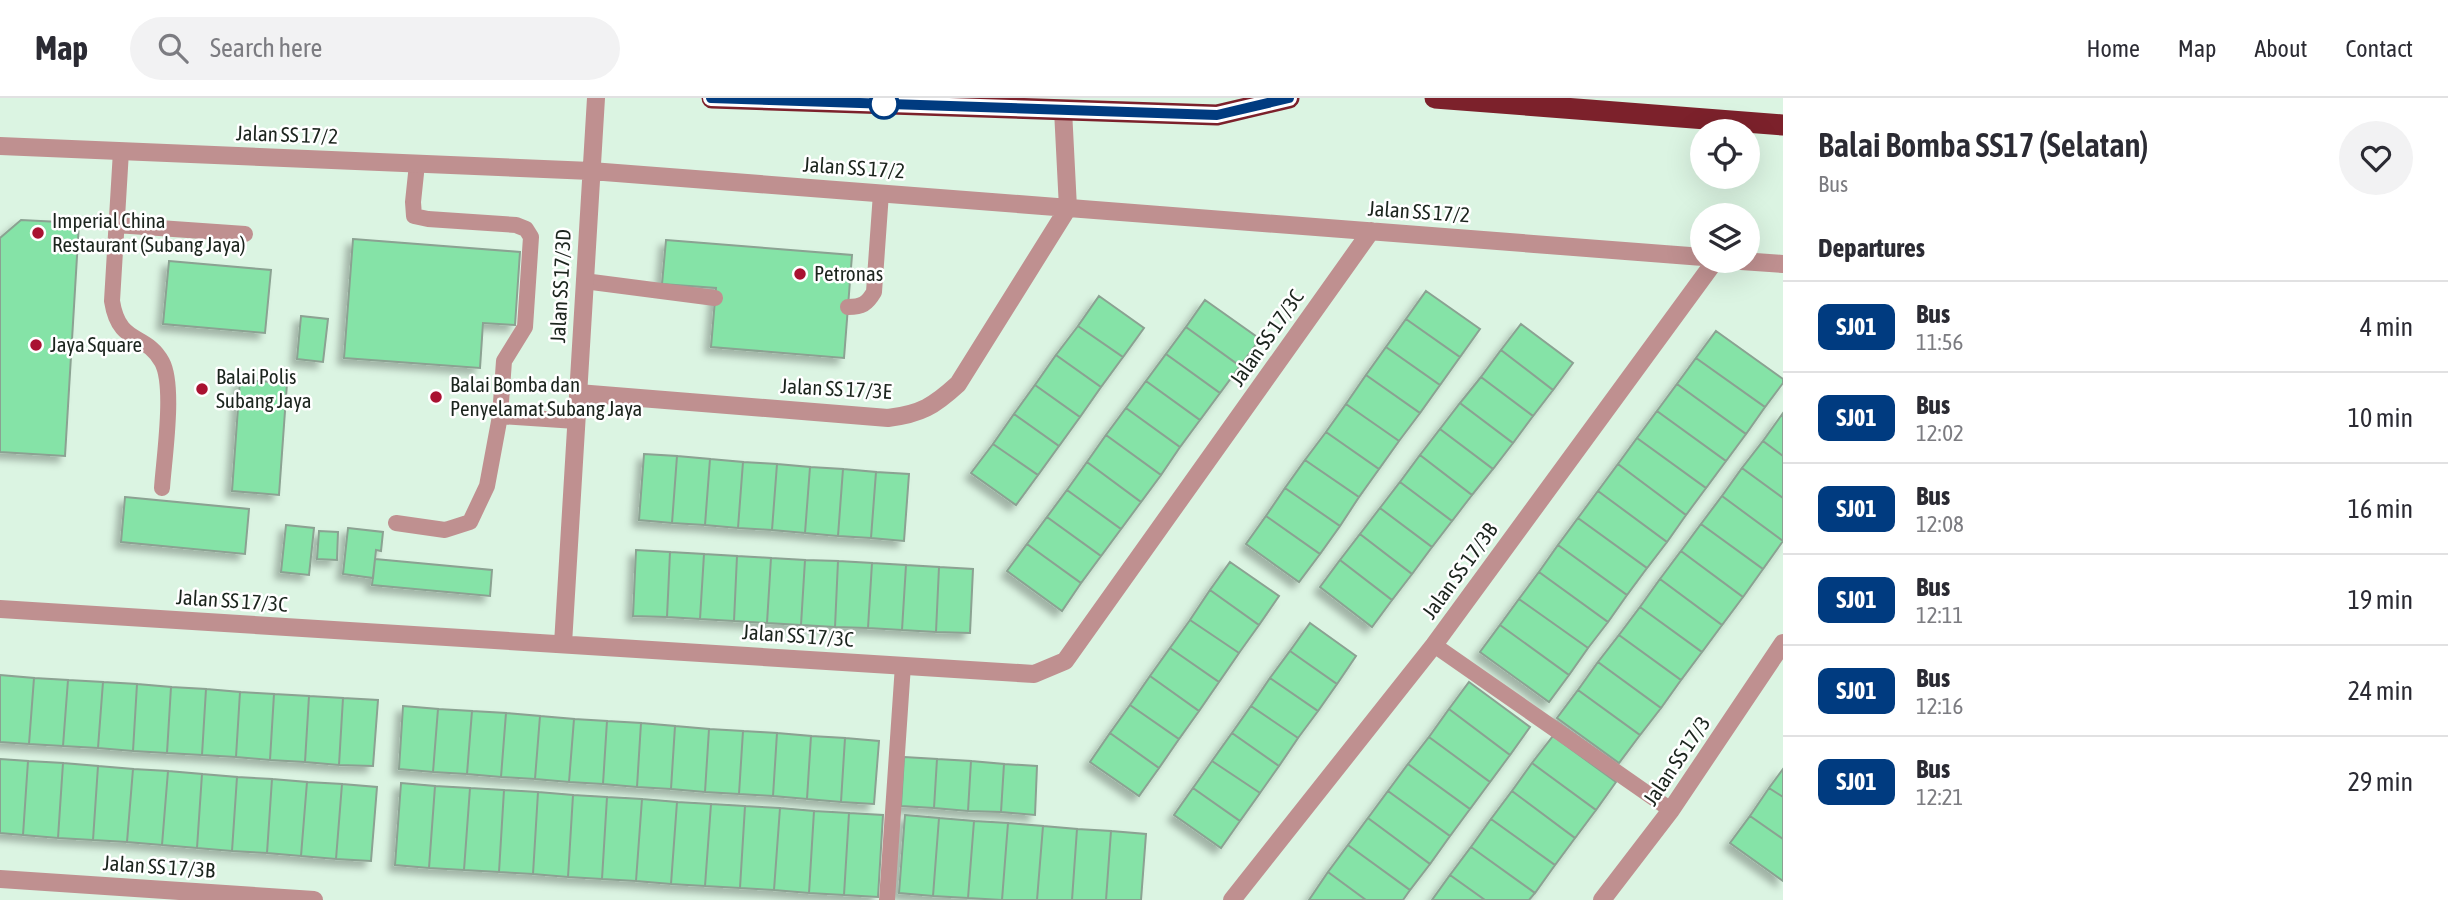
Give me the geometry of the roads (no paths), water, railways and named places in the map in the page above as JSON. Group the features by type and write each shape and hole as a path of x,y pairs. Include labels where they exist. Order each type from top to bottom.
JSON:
{"highway":[{"path":"712,98 1217,115 1289,98"},
{"path":"1435,98 1783,125"}],"street":[{"name":"Jalan SS 17/3D","path":"563,644 596,98"},
{"path":"1063,110 1068,208"},
{"name":"Jalan SS 17/2","path":"0,146 591,170 1690,256"},
{"name":"Jalan SS 17/3E","path":"578,393 888,418 914,415 937,403 958,384 1068,208"},
{"name":"Jalan SS 17/3C","path":"0,609 1034,674 1065,661 1371,231"},
{"path":"1760,262 1783,264"},
{"name":"Jalan SS 17/3B","path":"1232,900 1434,645 1706,273"},
{"name":"Jalan SS 17/3","path":"1602,900 1671,810 1783,643"},
{"name":"Jalan SS 17/3B","path":"0,879 314,900"}],"lane":[{"path":"121,151 112,301 115,319 124,331 149,348 162,361 169,383 162,488"},
{"path":"396,523 445,530 470,522 487,486 500,416 504,361 525,327 531,237 526,229 516,225 414,216 416,163"},
{"path":"848,306 860,307 869,301 874,292 881,193"},
{"path":"117,225 245,234"},
{"path":"584,281 715,298"},
{"path":"500,416 576,421"},
{"path":"1434,645 1671,810"},
{"path":"887,900 903,665"}],"place":[{"name":"Imperial China Restaurant (Subang Jaya)","path":"38,233"},
{"name":"Petronas","path":"800,274"},
{"name":"Jaya Square","path":"36,345"},
{"name":"Balai Polis Subang Jaya","path":"202,389"},
{"name":"Balai Bomba dan Penyelamat Subang Jaya","path":"436,397"}]}
